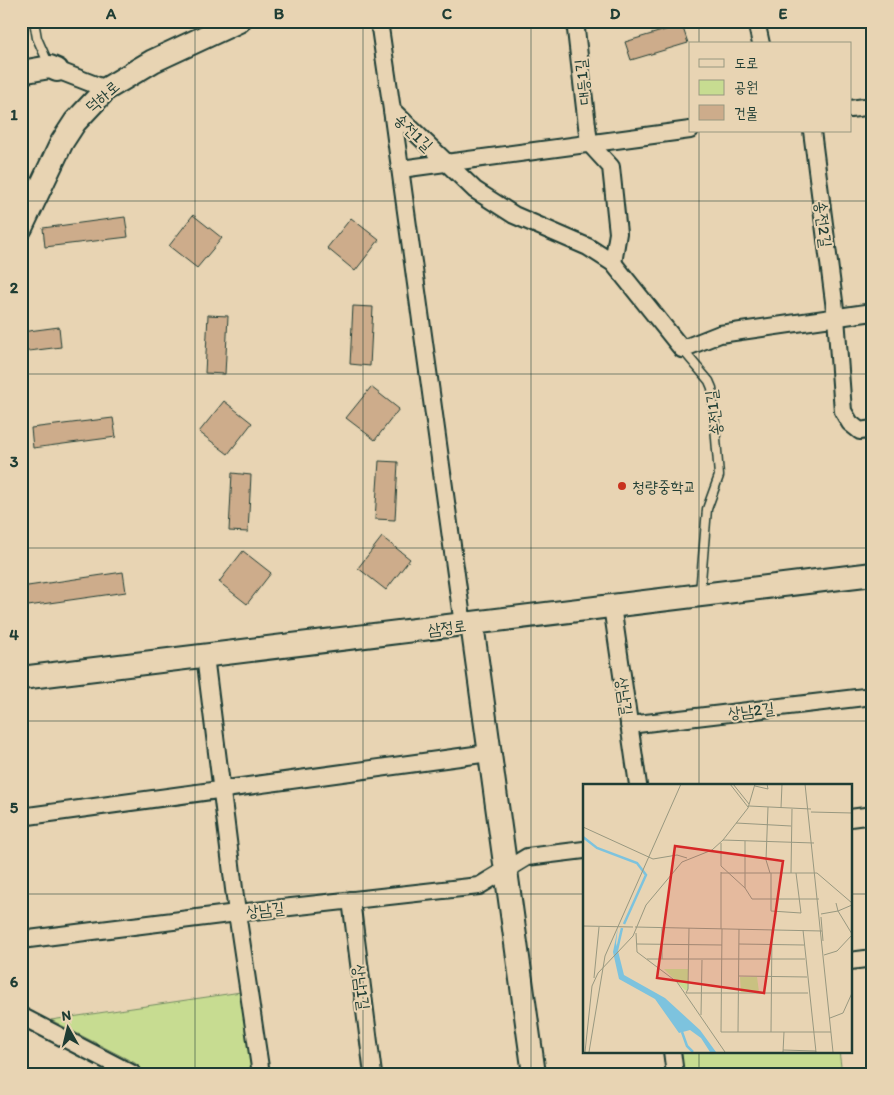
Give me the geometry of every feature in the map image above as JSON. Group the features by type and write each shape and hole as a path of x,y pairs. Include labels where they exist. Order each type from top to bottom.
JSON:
{"street":[{"name":"덕하로","path":"21,228 62,142 98,86 239,21"},
{"name":"송전1길","path":"379,21 392,110 475,190 514,216 588,247 613,263 682,349"},
{"name":"대등1길","path":"575,21 589,143"},
{"path":"756,21 760,42"},
{"path":"21,72 54,69 98,86"},
{"path":"852,109 873,106"},
{"path":"392,110 467,624 490,753 534,1074"},
{"path":"401,170 689,130"},
{"name":"송전2길","path":"812,132 836,317 843,411 850,422 860,430 873,429"},
{"path":"589,143 611,167 618,233 613,263"},
{"path":"682,349 720,334 873,312"},
{"name":"삼정로","path":"21,678 873,574"},
{"name":"상남길","path":"612,606 638,784"},
{"path":"205,656 237,912 261,1074"},
{"name":"상남2길","path":"629,725 873,696"},
{"path":"21,817 490,753"},
{"path":"852,818 873,815"},
{"name":"상남길","path":"21,940 237,912 479,886 527,857 583,850"},
{"name":"상남1길","path":"351,900 373,1074"},
{"path":"852,961 873,958"},
{"path":"21,1016 133,1074"},
{"path":"672,1052 675,1074"}],"lane":[{"path":"34,21 37,38 54,69"},
{"name":"송전1길","path":"682,349 709,380 712,388 719,476 707,509 700,595"}],"green space":[{"path":"241,992 253,1074 148,1074 135,1063 51,1020"},
{"path":"680,1052 839,1052 842,1074 683,1074"}],"building":[{"path":"682,25 688,43 631,60 625,42"},
{"path":"193,215 222,238 197,268 169,246"},
{"path":"125,217 128,237 45,247 43,228"},
{"path":"351,218 379,240 355,271 327,248"},
{"path":"353,306 373,307 370,366 350,364"},
{"path":"208,315 228,316 225,374 205,373"},
{"path":"59,327 61,347 21,352 21,332"},
{"path":"371,387 399,409 375,440 346,418"},
{"path":"224,401 252,423 228,454 199,432"},
{"path":"113,418 116,437 33,448 31,428"},
{"path":"379,461 398,462 395,520 375,519"},
{"path":"232,473 251,475 248,532 229,531"},
{"path":"382,537 410,559 386,590 358,568"},
{"path":"243,551 271,573 247,604 219,582"},
{"path":"123,572 126,592 21,607 21,587"}],"place":[{"name":"청량중학교","path":"622,486"}]}
